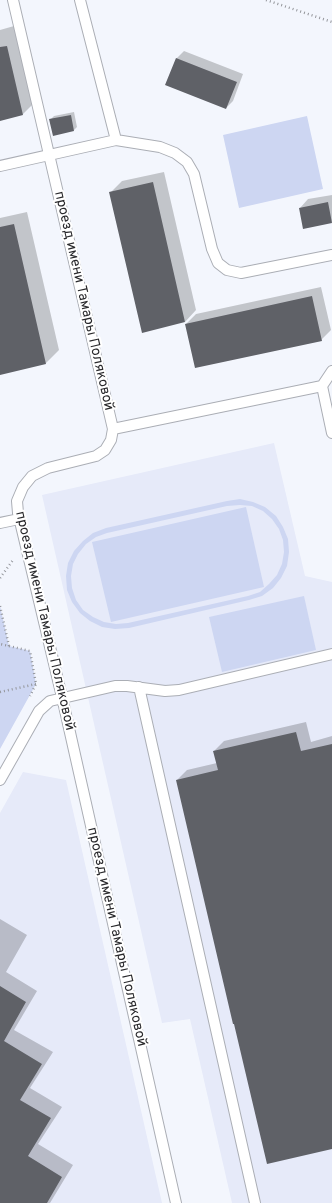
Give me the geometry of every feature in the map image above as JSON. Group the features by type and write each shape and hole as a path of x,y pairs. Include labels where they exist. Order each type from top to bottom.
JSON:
{"lane":[{"name":"проезд имени Тамары Поляковой","path":"13,0 113,429 105,450 96,456 48,468 32,476 23,487 17,501 19,519 62,697 176,1203"},
{"path":"80,0 116,140"},
{"path":"0,166 116,140 160,147 175,153 187,162 194,174 212,249 218,263 227,270 241,273 332,255"},
{"path":"113,429 322,386 332,371"},
{"path":"322,386 332,433"},
{"path":"0,523 19,519"},
{"path":"0,780 39,711 50,701 115,686 179,690 332,654"},
{"path":"139,687 255,1203"}],"path":[{"path":"266,0 332,22"},
{"path":"0,606 9,646"},
{"path":"0,644 30,651 36,684 29,697"},
{"path":"0,692 36,684"}],"shaded area":[{"path":"307,116 323,189 239,208 223,135"},
{"path":"274,443 305,576 332,582 332,1203 232,1203 190,1019 162,1023 42,495"},
{"path":"240,499 265,507 276,516 288,539 289,552 287,566 281,578 273,588 262,596 129,628 115,629 102,627 90,621 80,613 72,602 67,590 66,576 68,563 74,551 93,533 106,528","holes":["227,506 252,506 263,511 272,519 279,529 283,540 284,552 282,564 277,575 260,592 128,623 116,624 104,622 93,617 83,610 76,600 72,588 71,576 73,564 78,554 86,544 96,537 107,533"]},
{"path":"246,507 264,587 111,622 92,542"},
{"path":"304,596 316,650 222,672 209,617"},
{"path":"0,606 9,646 30,651 36,684 0,749"},
{"path":"23,772 66,780 162,1203 0,1203 0,813"}],"building":[{"path":"7,46 23,115 0,121 0,47"},
{"path":"176,58 237,82 226,109 165,85"},
{"path":"71,115 74,131 53,136 49,119"},
{"path":"153,182 185,322 142,333 109,192"},
{"path":"328,202 332,223 303,229 299,208"},
{"path":"14,224 46,364 0,375 0,227"},
{"path":"312,296 322,341 195,368 185,324"},
{"path":"296,732 301,751 332,744 332,1149 267,1164 176,780 218,770 213,751"},
{"path":"0,986 26,1002 4,1041 42,1064 20,1100 51,1118 28,1156 62,1177 47,1203 0,1203"}]}
